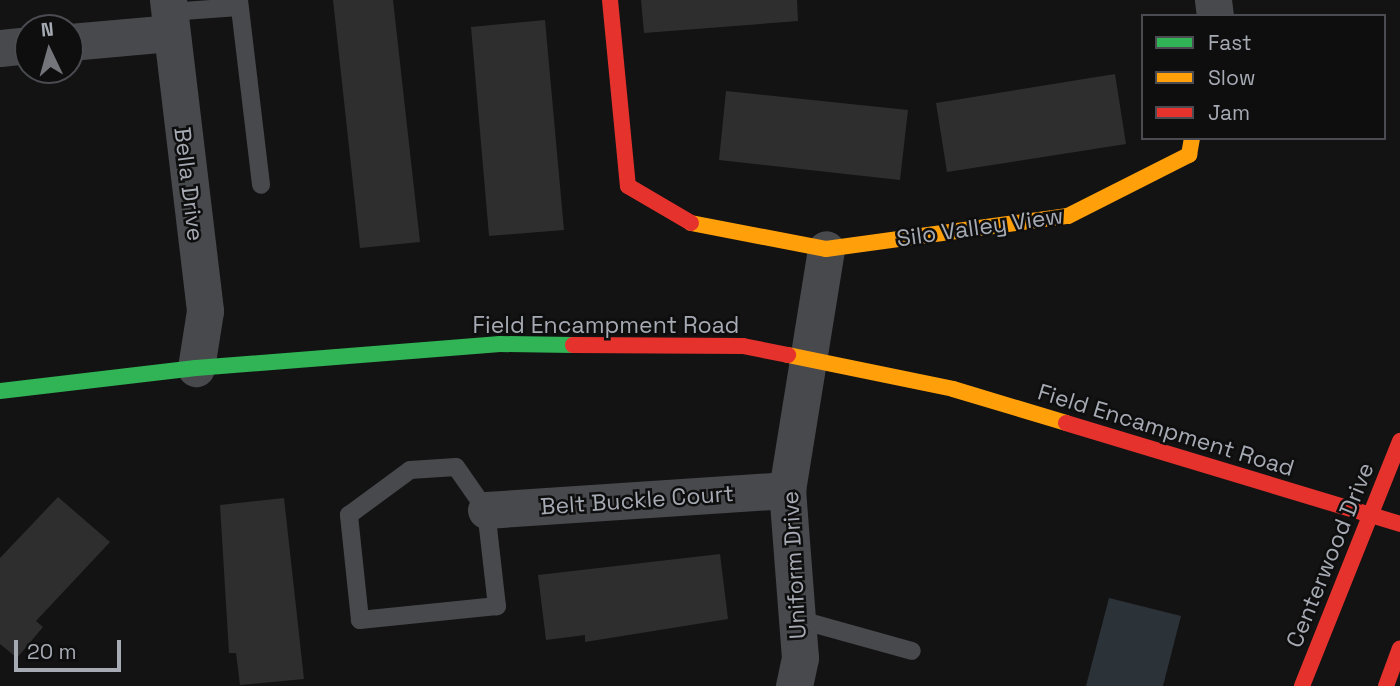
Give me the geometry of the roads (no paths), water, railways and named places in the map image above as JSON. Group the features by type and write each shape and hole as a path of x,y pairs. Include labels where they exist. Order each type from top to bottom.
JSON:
{"street":[{"name":"Silo Valley View","path":"610,0 628,186 686,222 826,249 1068,216 1189,155 1192,140"},
{"path":"84,38 169,15"},
{"name":"Bella Drive","path":"169,15 205,311 196,368"},
{"path":"811,360 826,249"},
{"name":"Field Encampment Road","path":"0,391 196,368 500,344 592,342 743,346 953,389 1400,524"},
{"name":"Uniform Drive","path":"794,686 800,658 787,490 811,360"},
{"name":"Centerwood Drive","path":"1302,686 1400,442"},
{"name":"Belt Buckle Court","path":"486,510 787,490"},
{"path":"1386,686 1400,648"}],"lane":[{"path":"169,15 239,3 261,185"},
{"path":"456,467 486,510 497,606 360,620 349,515 410,470 456,467"},
{"path":"797,619 912,652"}]}
